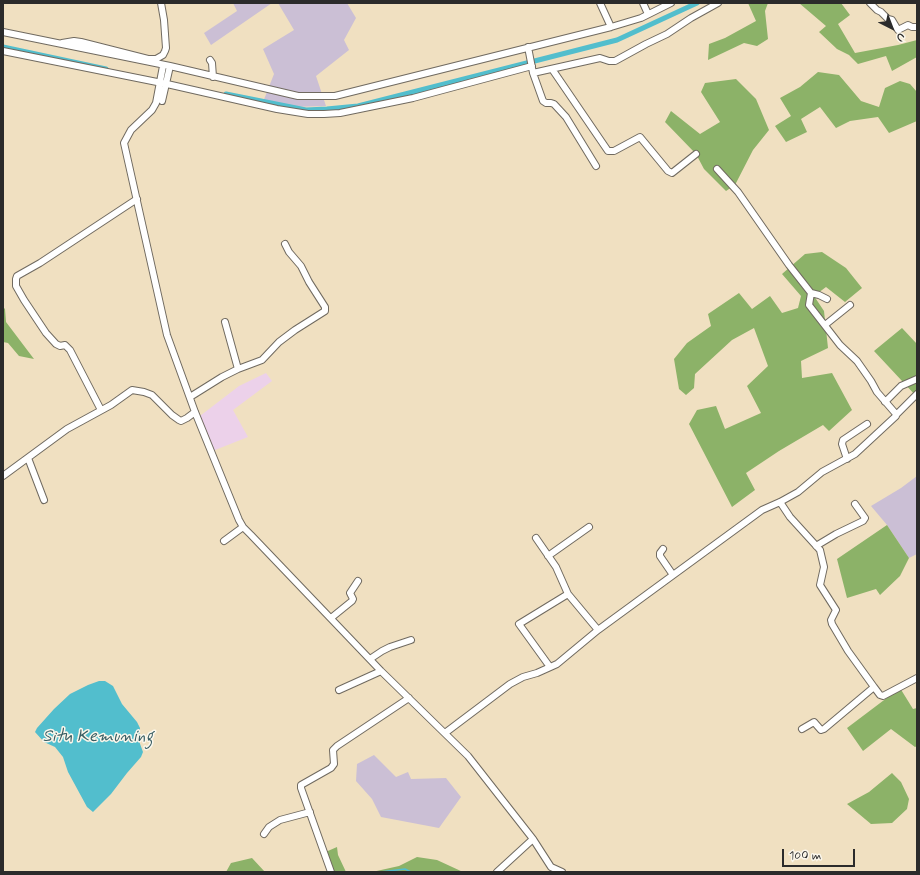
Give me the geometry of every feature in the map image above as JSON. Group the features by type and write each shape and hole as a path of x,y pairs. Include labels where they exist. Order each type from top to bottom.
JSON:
{"street":[{"path":"3,32 61,44 92,47 148,59 160,57 166,51 164,20 161,3"},
{"path":"600,3 611,27"},
{"path":"643,3 648,14"},
{"path":"92,47 163,68 170,68 298,96 335,96 568,39 636,20 671,3"},
{"path":"3,51 164,83 277,109 308,114 340,113 412,98 532,68 552,69 600,58 615,61 667,34 691,18 718,3"},
{"path":"870,3 877,10 882,12 888,19 892,20 898,30 908,25 917,27"},
{"path":"529,49 532,68 543,101 554,104 566,117 596,166"},
{"path":"210,60 212,63 213,77"},
{"path":"162,101 164,83 163,68"},
{"path":"170,68 152,110 131,130 124,143 167,335 195,412 243,527 380,671 473,762 533,839 551,867 562,872"},
{"path":"552,69 608,151 614,151 640,137 668,171 672,173 696,154"},
{"path":"717,169 738,192 789,265 811,293 827,299"},
{"path":"101,410 70,350 66,345 60,346 56,344 46,332 16,286 16,279 17,276 40,264 137,199"},
{"path":"190,397 238,369 262,360 279,342 326,309 301,266 289,252 285,244"},
{"path":"811,293 809,304 840,345 857,361 877,392 896,415"},
{"path":"825,325 850,305"},
{"path":"225,322 238,369"},
{"path":"885,402 901,386 917,379"},
{"path":"3,476 67,429 101,410 132,390 152,395 172,415 181,421 195,412"},
{"path":"445,733 510,684 523,677 538,673 557,664 598,630 762,510 798,492 822,472 855,454 894,418 917,394"},
{"path":"847,458 842,444 843,440 867,424"},
{"path":"28,458 44,500"},
{"path":"780,502 790,517 820,550 824,567 820,585 836,610 831,620 832,624 848,651 874,687 883,696 917,678"},
{"path":"816,546 836,534 863,521 865,518 855,504"},
{"path":"224,541 243,527"},
{"path":"548,556 589,527"},
{"path":"536,538 556,567 568,594 598,630"},
{"path":"664,550 660,553 660,556 673,576"},
{"path":"331,618 352,601 353,599 350,593 358,581"},
{"path":"550,667 519,624 568,594"},
{"path":"370,659 390,647 411,640"},
{"path":"339,690 380,671"},
{"path":"802,729 814,722 822,730 874,687"},
{"path":"331,872 301,785 334,764 333,752 337,746 409,698"},
{"path":"264,834 269,827 280,820 310,812"},
{"path":"497,872 533,839"},
{"path":"545,872 551,867"}],"shaded area":[{"path":"233,3 272,3 211,45 204,33 237,11"},
{"path":"278,3 347,3 356,18 344,40 349,50 316,76 326,106 291,107 263,102 274,74 263,49 294,30"},
{"path":"266,373 272,381 233,410 248,437 210,452 196,419 239,386"},
{"path":"917,476 917,554 909,558 887,525 871,506 901,488"},
{"path":"374,755 396,777 408,772 411,779 446,778 461,797 439,828 381,817 372,799 356,781 357,764"}],"green space":[{"path":"748,3 768,3 765,11 768,39 757,46 744,43 708,60 709,44 725,38 756,21"},
{"path":"799,3 841,3 850,15 838,24 855,53 917,40 917,57 892,71 886,56 858,64 849,55 837,49 819,32 826,26"},
{"path":"818,72 839,75 861,101 879,107 885,88 900,81 910,84 917,92 917,121 889,133 878,117 850,121 836,128 820,107 801,119 807,132 786,142 775,126 791,116 780,98 800,87"},
{"path":"736,79 756,99 769,130 753,150 735,185 726,191 704,169 696,154 665,122 671,111 700,134 720,122 701,92 705,83"},
{"path":"822,252 846,268 862,288 845,302 826,287 814,296 824,311 828,348 801,361 802,378 832,373 852,410 829,431 823,425 779,451 746,473 755,490 732,507 689,424 697,410 716,406 725,429 761,413 747,386 768,366 754,328 732,340 695,374 694,388 686,395 679,389 674,359 687,343 711,326 708,314 739,293 752,309 770,296 782,313 798,308 801,296 782,274 805,254"},
{"path":"3,307 5,309 6,322 34,359 19,356 8,343 3,342"},
{"path":"902,328 917,344 917,397 874,351"},
{"path":"887,525 909,558 900,576 880,595 876,589 847,598 837,559"},
{"path":"900,688 913,709 917,708 917,746 915,747 891,729 863,751 847,728"},
{"path":"892,773 901,782 909,799 907,809 892,823 871,824 847,804 869,792"},
{"path":"337,847 338,855 346,872 335,872 321,854"},
{"path":"417,857 437,860 463,872 372,872 399,866"},
{"path":"252,858 265,872 226,872 231,863"}],"water":[{"name":"Situ Kemuning","path":"99,681 105,681 113,686 122,704 137,722 140,728 139,741 143,752 141,757 111,794 93,812 87,807 68,772 63,757 55,747 44,742 35,732 54,709 70,694"}],"waterway":[{"path":"226,94 306,110 358,106 617,40 697,3"},
{"path":"3,47 106,69"},
{"path":"380,872 405,869 411,872"}]}
